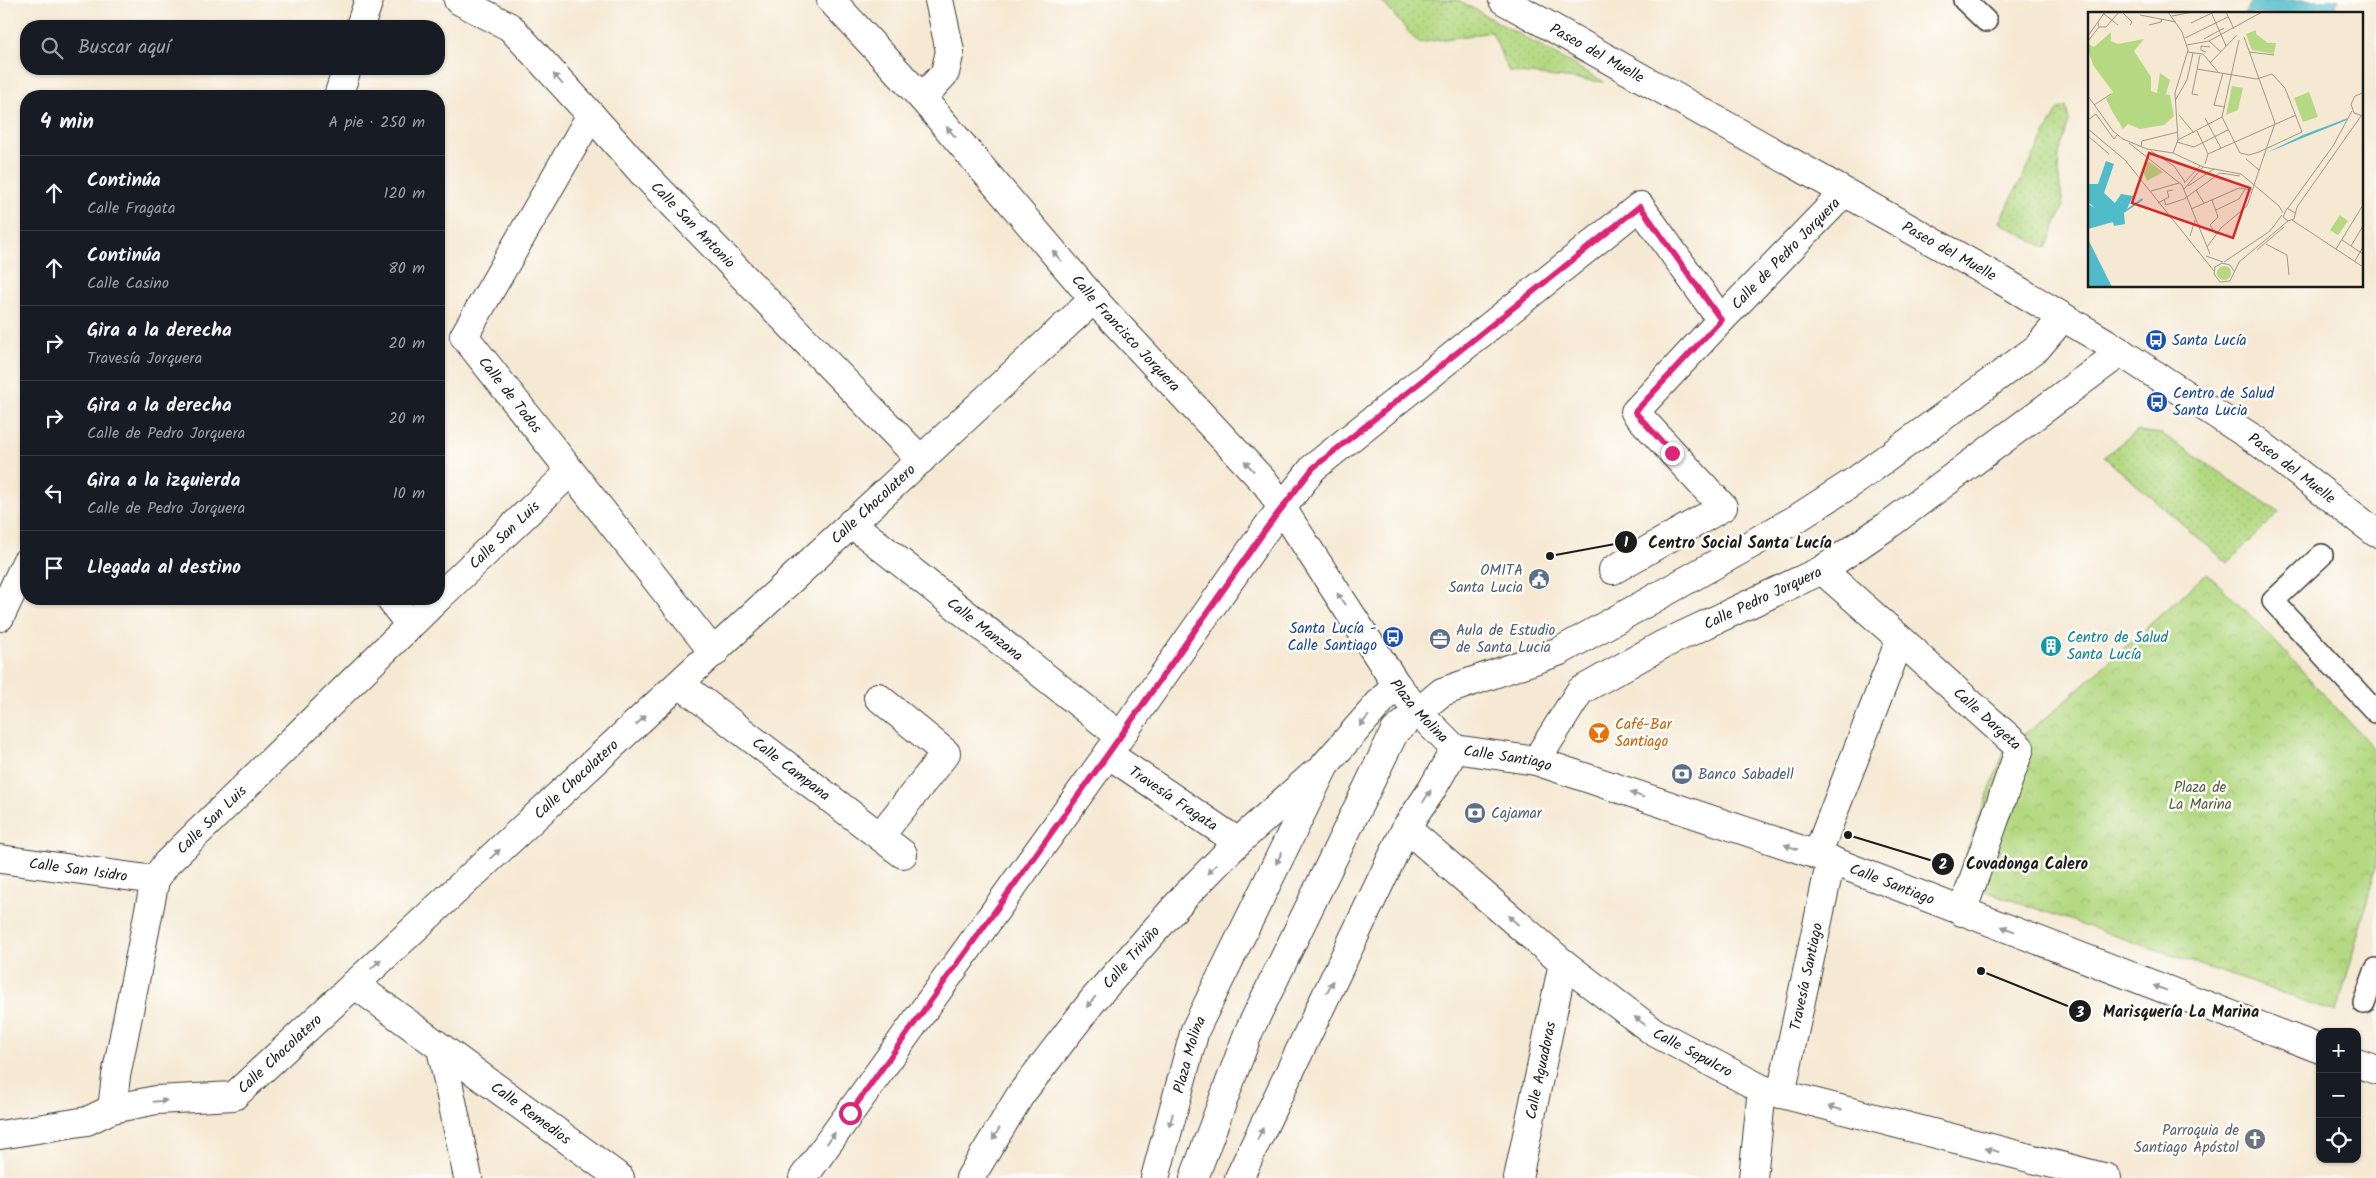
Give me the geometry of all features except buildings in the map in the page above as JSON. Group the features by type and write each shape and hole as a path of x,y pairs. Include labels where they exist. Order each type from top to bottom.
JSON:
{"street":[{"path":"362,20 369,0"},
{"name":"Calle San Antonio","path":"458,0 510,27 641,171 921,460"},
{"name":"Calle Francisco Jorquera","path":"831,0 922,98 1094,299 1267,485 1396,684"},
{"path":"922,98 945,73 950,50 939,0"},
{"name":"Paseo del Muelle","path":"1504,0 2063,317 2121,352 2257,441 2376,534"},
{"path":"340,90 345,75"},
{"name":"Calle de Todos","path":"591,115 464,336 714,654"},
{"name":"Calle de Pedro Jorquera","path":"1613,570 1723,507 1635,412 1844,193"},
{"path":"803,1178 1114,745 1268,526 1313,468 1640,206 1721,320"},
{"name":"Calle Chocolatero","path":"0,1135 87,1121 112,1109 156,1100 234,1096 714,654 850,523 921,460 1094,299"},
{"path":"1194,1178 1250,1031 1395,731 1442,692 1560,651 1796,518 1855,481 2037,348 2063,317"},
{"name":"Calle Pedro Jorquera","path":"1536,761 1580,691 1662,645 1822,570 1895,520 2121,352"},
{"name":"Calle San Luis","path":"445,591 570,472"},
{"name":"Calle Manzana","path":"850,523 1114,745"},
{"name":"Calle Dargeta","path":"1822,570 2023,748 1962,912"},
{"path":"0,617 20,575"},
{"path":"395,605 410,625"},
{"name":"Calle San Luis","path":"112,1109 116,1076 155,880 166,864 431,605"},
{"name":"Travesía Santiago","path":"1753,1178 1824,858 1900,640 2020,748 1962,912"},
{"name":"Calle Campana","path":"680,684 903,854"},
{"name":"Plaza Molina","path":"1155,1178 1195,1030 1325,765 1396,684 1418,712 1454,749 1431,791 1406,828 1239,1178"},
{"path":"878,697 946,753 880,836"},
{"name":"Travesía Fragata","path":"1114,745 1238,842"},
{"name":"Calle Santiago","path":"1454,749 1536,761 1824,858 2316,1047"},
{"name":"Calle Triviño","path":"970,1178 1021,1094 1094,999 1188,894 1238,842 1325,765"},
{"name":"Calle Sepulcro","path":"1406,828 1563,963 1654,1032 1771,1091 2038,1170 2107,1178"},
{"name":"Calle San Isidro","path":"0,859 155,880"},
{"name":"Calle Aguadoras","path":"1518,1178 1563,963"},
{"name":"Calle Remedios","path":"354,984 620,1178"},
{"path":"441,1048 468,1178"},
{"path":"2361,1064 2376,1070"}],"lane":[{"path":"1964,0 1986,21"},
{"path":"2322,555 2273,601 2376,712"},
{"path":"2364,1003 2376,968"}],"green space":[{"path":"1381,0 1458,0 1604,82 1509,72 1492,32 1418,43"},
{"path":"2066,106 2069,121 2059,154 2058,172 2063,207 2046,248 1999,222 2058,110"},
{"path":"2136,431 2162,434 2279,512 2228,563 2104,457"},
{"name":"Plaza de La Marina","path":"2207,573 2259,624 2376,751 2376,867 2337,1012 1956,881 2005,749 2052,713"}],"water":[{"path":"2253,0 2339,0 2331,12 2245,12"}],"place":[{"name":"Santa Lucía","path":"2156,340"},
{"name":"Centro de Salud Santa Lucia","path":"2157,402"},
{"name":"Centro Social Santa Lucía","path":"1550,556"},
{"name":"OMITA Santa Lucia","path":"1539,579"},
{"name":"Santa Lucía - Calle Santiago","path":"1393,637"},
{"name":"Aula de Estudio de Santa Lucia","path":"1440,639"},
{"name":"Centro de Salud Santa Lucía","path":"2051,646"},
{"name":"Café-Bar Santiago","path":"1599,733"},
{"name":"Banco Sabadell","path":"1682,774"},
{"name":"Cajamar","path":"1475,813"},
{"name":"Covadonga Calero","path":"1848,835"},
{"name":"Marisquería La Marina","path":"1981,971"},
{"name":"Parroquia de Santiago Apóstol","path":"2255,1139"}],"route":[{"path":"850,1113 1108,754 1268,526 1313,468 1640,206 1721,320 1635,412 1672,453"}]}
